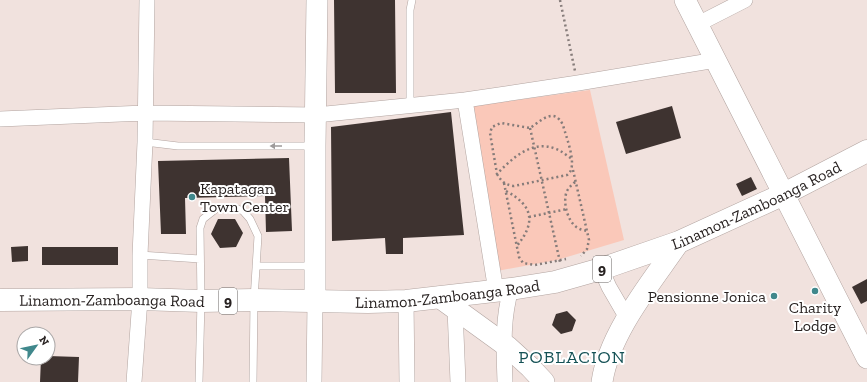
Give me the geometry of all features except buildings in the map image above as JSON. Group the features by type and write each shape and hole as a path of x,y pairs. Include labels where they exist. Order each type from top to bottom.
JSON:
{"highway":[{"name":"Linamon-Zamboanga Road","path":"0,300 140,299 315,302 406,301 447,303 504,290 562,270 601,269 679,242 784,194 867,151"}],"street":[{"path":"134,382 140,299 140,255 145,142 146,0"},
{"path":"314,382 315,146 318,0"},
{"path":"685,0 867,358"},
{"path":"698,24 745,0"},
{"path":"0,118 145,113 316,114 465,100 716,60"},
{"path":"465,100 507,304 504,322 505,382"},
{"path":"602,382 603,373 611,347 627,318 679,242"},
{"path":"601,269 609,287 627,318"},
{"path":"406,301 407,382"},
{"path":"447,303 504,345 530,367 544,382"},
{"path":"447,303 458,382"}],"lane":[{"path":"410,105 410,10 412,0"},
{"path":"145,142 178,146 315,146"},
{"path":"199,382 201,301 200,228 203,219 217,208 235,208 242,211 250,219 258,236 254,300 253,382"},
{"path":"140,255 200,259"},
{"path":"256,266 315,266"}],"path":[{"path":"560,0 578,83"},
{"path":"572,168 570,173 567,175 509,186 504,183 497,174 491,136 492,127 501,123 530,128 545,117 556,116 563,125 572,159 572,168 589,240 587,249 582,256 577,258"},
{"path":"530,128 562,270"},
{"path":"497,174 519,154 534,148 547,146 557,149 572,159"},
{"path":"575,181 566,193 567,209 570,220 574,225 587,231"},
{"path":"504,183 519,257 523,263 528,265 562,270"},
{"path":"505,191 521,201 526,207 529,217 526,233 516,247"},
{"path":"529,217 567,209"},
{"path":"562,270 571,259"}],"shaded area":[{"path":"590,90 624,240 557,260 497,271 473,106"}],"place":[{"name":"Kapatagan Town Center","path":"192,197"},
{"name":"Charity Lodge","path":"815,291"},
{"name":"Pensionne Jonica","path":"774,296"}],"district":[{"name":"POBLACION","path":"572,357"}]}
